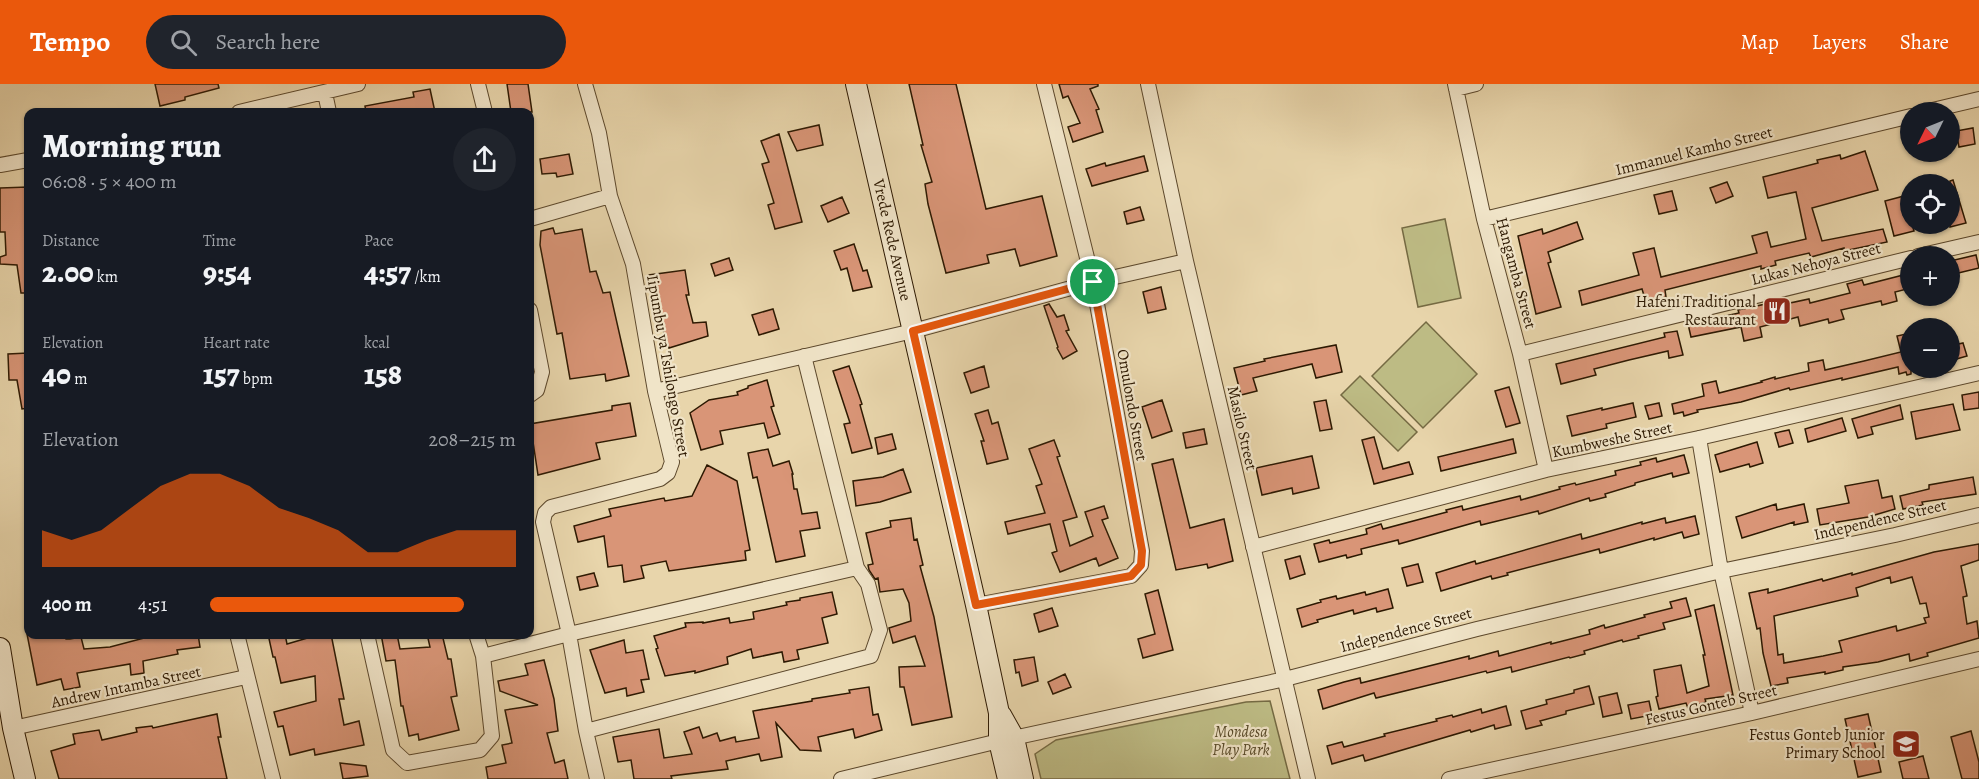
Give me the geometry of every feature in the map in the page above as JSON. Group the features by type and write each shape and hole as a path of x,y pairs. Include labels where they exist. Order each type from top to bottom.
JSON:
{"street":[{"path":"257,108 358,84"},
{"path":"478,84 484,108"},
{"name":"Iipumbu ya Tshilongo Street","path":"585,84 599,133 610,196 633,264 655,391 672,462 668,473 660,479 550,507 545,513 543,522 569,633 597,779"},
{"name":"Vrede Rede Avenue","path":"856,84 999,713 1006,740 1023,779"},
{"name":"Omulondo Street","path":"976,605 1131,576 1141,565 1142,551 1093,282 1044,84"},
{"name":"Masilo Street","path":"1148,84 1186,261 1308,779"},
{"path":"1455,86 1476,84"},
{"name":"Hangamba Street","path":"1455,86 1484,219 1520,354 1546,470"},
{"path":"325,93 328,108"},
{"path":"1960,103 1979,99"},
{"name":"Immanuel Kamho Street","path":"1484,219 1900,119"},
{"path":"0,165 24,161"},
{"path":"534,218 610,196"},
{"path":"1960,246 1979,242"},
{"path":"655,391 913,331 1093,282 1186,261"},
{"name":"Lukas Nehoya Street","path":"1520,354 1900,261"},
{"path":"534,330 542,372 537,390 534,392"},
{"path":"586,731 871,656 880,630 868,584 856,568 804,356"},
{"name":"Kumbweshe Street","path":"1253,548 1546,470 1699,438 1979,374"},
{"path":"1699,438 1721,571 1752,712"},
{"name":"Independence Street","path":"841,779 1285,679 1477,629 1721,571 1979,515"},
{"path":"483,656 569,633 856,568"},
{"path":"238,639 273,779"},
{"path":"368,639 393,750 407,763 480,750 492,736 483,656 478,639"},
{"path":"0,648 13,728 25,779"},
{"name":"Festus Gonteb Street","path":"1449,779 1979,659"},
{"name":"Andrew Intamba Street","path":"13,728 246,677"},
{"name":"Vrede Rede Avenue","path":"1006,740 1008,779"}],"green space":[{"path":"1445,219 1461,298 1418,307 1402,228"},
{"path":"1426,322 1477,374 1423,428 1372,376"},
{"path":"1360,376 1417,432 1398,451 1341,395"},
{"name":"Mondesa Play Park","path":"1270,701 1290,779 1041,779 1035,754 1056,740 1246,702"}],"building":[{"path":"155,84 218,84 219,88 160,106"},
{"path":"507,84 528,84 531,108 510,108"},
{"path":"909,84 956,84 986,209 1042,196 1057,256 1020,266 1015,249 987,255 989,263 946,273 928,204 925,184 932,182 921,145 923,145"},
{"path":"1059,84 1098,84 1090,89 1099,109 1096,110 1103,132 1073,142 1068,127 1080,123 1068,96 1063,98"},
{"path":"430,89 434,108 365,108 365,106 414,97 413,92"},
{"path":"819,125 823,145 797,151 788,132"},
{"path":"1973,128 1975,144 1960,147 1960,130"},
{"path":"779,134 802,222 775,229 768,205 774,203 762,164 769,162 761,141"},
{"path":"1865,151 1878,190 1812,208 1822,241 1883,229 1887,242 1844,251 1844,248 1811,257 1809,253 1775,261 1776,265 1761,269 1761,266 1665,290 1666,297 1646,302 1642,289 1582,305 1579,291 1639,275 1633,253 1654,248 1661,277 1757,253 1752,236 1767,232 1771,247 1806,239 1796,192 1768,198 1763,177 1818,163 1817,160 1840,155 1841,159"},
{"path":"569,154 573,174 557,177 556,173 542,174 540,159"},
{"path":"1144,156 1148,171 1092,186 1086,169"},
{"path":"1727,182 1733,196 1716,203 1710,188"},
{"path":"24,187 24,293 21,293 17,265 0,264 0,257 6,255 5,232 0,232 0,188"},
{"path":"1672,191 1677,210 1659,214 1654,195"},
{"path":"842,197 849,213 828,222 821,206"},
{"path":"1900,197 1900,234 1902,234 1894,236 1885,201"},
{"path":"1960,203 1966,223 1960,224"},
{"path":"1140,207 1144,220 1127,224 1124,212"},
{"path":"1577,222 1583,239 1548,252 1551,262 1548,263 1561,307 1536,314 1518,236 1542,229 1543,234"},
{"path":"553,228 555,234 582,229 590,272 596,271 603,293 610,292 629,376 606,381 605,374 570,379 562,333 557,334 540,245 541,231"},
{"path":"854,244 863,271 867,270 872,287 853,291 847,268 841,270 834,251"},
{"path":"1976,255 1979,268 1960,273 1960,259"},
{"path":"729,258 733,270 715,276 711,264"},
{"path":"685,270 689,295 686,295 693,323 706,322 708,336 669,348 653,300 649,275"},
{"path":"1900,276 1900,291 1895,292 1897,301 1882,305 1881,301 1841,310 1844,319 1829,323 1828,319 1800,326 1798,317 1760,327 1762,337 1744,341 1741,327 1691,337 1688,324 1784,300 1785,304 1809,299 1810,303 1850,293 1847,284 1862,280 1864,285"},
{"path":"1161,287 1166,309 1148,313 1143,292"},
{"path":"1049,304 1057,317 1064,315 1069,330 1066,331 1077,351 1063,359 1057,348 1044,306"},
{"path":"773,309 779,329 759,335 752,315"},
{"path":"1677,331 1683,355 1669,358 1668,351 1629,360 1594,369 1596,375 1561,384 1556,364 1665,337 1664,333"},
{"path":"1963,343 1967,356 1960,358 1960,344"},
{"path":"1336,345 1342,372 1316,378 1312,364 1253,378 1257,391 1241,395 1234,368 1265,361 1264,359"},
{"path":"1900,352 1899,374 1898,367 1842,380 1842,378 1790,390 1789,388 1741,402 1697,410 1698,412 1684,416 1683,412 1674,414 1672,404 1704,396 1702,384 1716,381 1719,393 1775,377 1775,379 1809,371 1808,363 1823,360 1825,370"},
{"path":"24,353 24,409 22,409 17,380 9,380 8,354"},
{"path":"849,366 862,404 860,405 872,448 852,453 844,424 850,423 833,371"},
{"path":"984,366 989,387 971,393 964,373"},
{"path":"767,380 774,406 771,407 780,434 768,438 764,423 720,431 723,444 701,450 690,413 709,400 738,395 737,392 748,386"},
{"path":"1509,387 1520,423 1506,427 1495,391"},
{"path":"1979,392 1979,408 1964,410 1962,395"},
{"path":"1162,400 1172,431 1152,438 1142,407"},
{"path":"1326,400 1332,429 1320,431 1314,402"},
{"path":"630,403 636,436 596,443 600,459 538,475 534,449 534,423 612,410 612,406"},
{"path":"1633,403 1636,417 1606,424 1607,428 1572,436 1567,416"},
{"path":"1659,403 1662,416 1649,419 1645,406"},
{"path":"1953,404 1960,430 1916,439 1911,412"},
{"path":"1900,405 1903,419 1871,427 1873,434 1858,438 1852,419"},
{"path":"988,410 992,424 998,422 1008,459 987,464 981,441 984,441 975,414"},
{"path":"1842,418 1846,431 1808,442 1805,429"},
{"path":"1204,429 1207,444 1186,448 1183,433"},
{"path":"1789,430 1793,443 1779,447 1775,433"},
{"path":"892,434 896,449 878,454 875,438"},
{"path":"1374,437 1383,469 1409,462 1413,474 1374,484 1362,440"},
{"path":"1513,439 1516,453 1441,471 1438,457"},
{"path":"1054,440 1060,456 1057,457 1077,517 1063,521 1070,546 1093,536 1085,512 1104,506 1108,518 1102,520 1118,558 1099,566 1096,558 1060,572 1052,553 1057,551 1050,524 1008,534 1005,522 1045,513 1036,486 1042,484 1029,449"},
{"path":"1757,442 1763,463 1750,467 1749,464 1720,472 1715,455"},
{"path":"768,449 773,466 789,461 794,489 797,489 802,514 817,512 820,528 800,531 805,556 776,562 757,477 753,478 748,453"},
{"path":"1684,455 1689,473 1673,477 1672,473 1635,483 1635,485 1605,494 1606,497 1590,501 1589,498 1539,514 1538,511 1481,525 1480,521 1399,544 1398,540 1361,549 1362,554 1347,558 1346,555 1319,562 1314,544 1329,540 1330,543 1367,534 1366,529 1381,524 1383,529 1462,506 1463,510 1520,496 1521,500 1560,489 1559,487 1616,475 1615,471 1641,465 1640,462 1656,458 1657,462"},
{"path":"1312,456 1319,488 1293,494 1292,488 1262,495 1256,468"},
{"path":"1173,459 1190,528 1224,519 1233,561 1208,568 1207,564 1176,570 1152,464"},
{"path":"707,465 737,481 750,550 745,551 746,560 669,571 666,561 641,566 644,578 624,582 622,565 608,567 604,536 578,542 574,526 611,516 609,509 664,498 665,501 692,496"},
{"path":"903,469 911,492 880,502 856,506 853,481 883,477"},
{"path":"1973,477 1976,494 1922,502 1923,505 1903,509 1900,496 1929,489 1929,485"},
{"path":"1878,480 1882,498 1892,496 1895,509 1868,517 1820,525 1817,509 1849,503 1845,486"},
{"path":"1776,504 1777,510 1804,504 1808,522 1794,525 1794,522 1742,538 1736,517"},
{"path":"1695,516 1699,534 1684,538 1682,532 1600,553 1599,549 1441,591 1436,573 1581,534 1582,539 1642,522 1642,524 1665,518 1666,523"},
{"path":"911,518 914,540 917,539 923,565 920,566 934,617 952,717 912,725 904,687 900,687 899,667 925,666 915,636 893,643 889,628 911,621 909,603 903,589 880,592 878,578 875,579 869,570 868,565 873,564 866,533 891,527 890,521"},
{"path":"1979,544 1979,560 1961,566 1967,596 1963,597 1967,624 1977,621 1979,638 1927,653 1928,656 1910,661 1909,654 1878,662 1843,667 1843,670 1825,674 1825,672 1787,678 1788,683 1771,686 1760,628 1757,629 1749,593 1768,589 1768,593 1822,579 1823,581 1852,573 1852,575 1934,552","holes":["1890,577 1891,583 1912,577 1920,604 1926,603 1929,617 1924,618 1926,623 1897,631 1896,626 1839,641 1842,652 1784,663 1783,654 1778,655 1774,616 1858,596 1856,588"]},
{"path":"1300,556 1305,574 1290,579 1285,560"},
{"path":"1418,564 1423,582 1407,586 1402,568"},
{"path":"594,573 598,586 580,590 577,577"},
{"path":"1388,589 1393,608 1377,612 1376,608 1354,614 1353,610 1317,620 1318,622 1302,627 1297,609 1336,596 1337,599"},
{"path":"1158,590 1173,650 1143,658 1138,639 1155,634 1145,594"},
{"path":"832,592 837,614 822,618 828,643 797,650 799,659 784,662 782,652 753,658 751,649 727,657 728,664 695,673 695,671 665,676 654,636 686,627 685,623 703,623 729,618 730,623 754,619 753,612 787,605 786,602 800,600 800,598"},
{"path":"1686,598 1691,616 1663,623 1665,629 1638,636 1639,638 1623,642 1622,640 1584,651 1585,654 1512,672 1511,667 1487,673 1486,671 1376,698 1374,693 1323,709 1318,690 1344,682 1360,678 1361,683 1469,656 1469,659 1498,651 1499,656 1551,642 1551,644 1590,634 1589,630 1604,625 1605,628 1672,608 1670,602"},
{"path":"1714,605 1733,695 1705,699 1706,702 1688,708 1686,703 1659,709 1654,670 1681,665 1687,693 1709,686 1695,610"},
{"path":"1052,608 1058,626 1039,632 1034,614"},
{"path":"28,639 82,639 84,649 110,647 140,639 199,639 200,647 177,650 178,654 143,661 144,673 131,675 130,664 77,673 80,687 64,690 61,679 37,685"},
{"path":"269,639 286,639 287,644 304,639 332,639 344,699 339,699 344,725 359,721 364,745 315,755 314,749 290,755 283,726 278,727 274,712 316,701 315,676 281,683 275,657 273,657"},
{"path":"382,639 398,639 400,649 430,647 428,639 443,639 448,659 451,659 457,696 451,697 459,730 419,740 418,734 409,736 403,706 401,706 395,660 386,661"},
{"path":"624,640 626,653 643,650 649,679 641,680 644,692 627,696 626,688 605,693 590,650"},
{"path":"1034,657 1038,681 1022,686 1019,672 1016,673 1014,660"},
{"path":"544,660 554,699 558,731 547,733 555,763 564,760 568,779 488,779 486,767 506,763 502,745 512,743 505,710 538,705 500,691 498,681 528,675 525,664"},
{"path":"1065,674 1071,687 1053,694 1048,682"},
{"path":"1589,686 1594,704 1566,711 1566,714 1540,721 1542,725 1526,729 1521,711 1547,704 1546,700 1574,693 1574,690"},
{"path":"869,687 873,715 878,714 882,730 855,738 853,729 818,737 821,751 800,750 776,723 782,757 761,761 759,754 726,761 728,769 671,776 672,779 634,779 631,760 618,762 613,737 659,729 664,758 692,754 684,732 699,727 703,738 717,733 720,741 735,737 736,742 759,738 753,711 812,701 812,699 850,693 849,690"},
{"path":"1617,693 1622,713 1603,717 1599,697"},
{"path":"1649,701 1652,715 1631,719 1628,705"},
{"path":"1506,706 1511,725 1495,729 1494,725 1471,732 1470,730 1365,761 1363,755 1332,764 1327,746 1342,742 1344,747 1437,721 1436,719 1481,709 1482,713"},
{"path":"217,714 221,737 218,737 227,779 59,779 51,751 75,744 73,734 99,730 102,740 137,732 136,728 152,726 153,728"},
{"path":"1868,714 1881,772 1858,777 1845,719"},
{"path":"1971,731 1979,762 1979,779 1962,779 1951,737"},
{"path":"1923,756 1929,779 1903,779 1899,762"},
{"path":"340,763 366,766 368,776 343,779"}],"place":[{"name":"Hafeni Traditional Restaurant","path":"1777,311"},
{"name":"Festus Gonteb Junior Primary School","path":"1906,744"}],"route":[{"path":"1093,282 1142,551 1141,565 1131,576 976,605 913,331 1093,282"}]}
